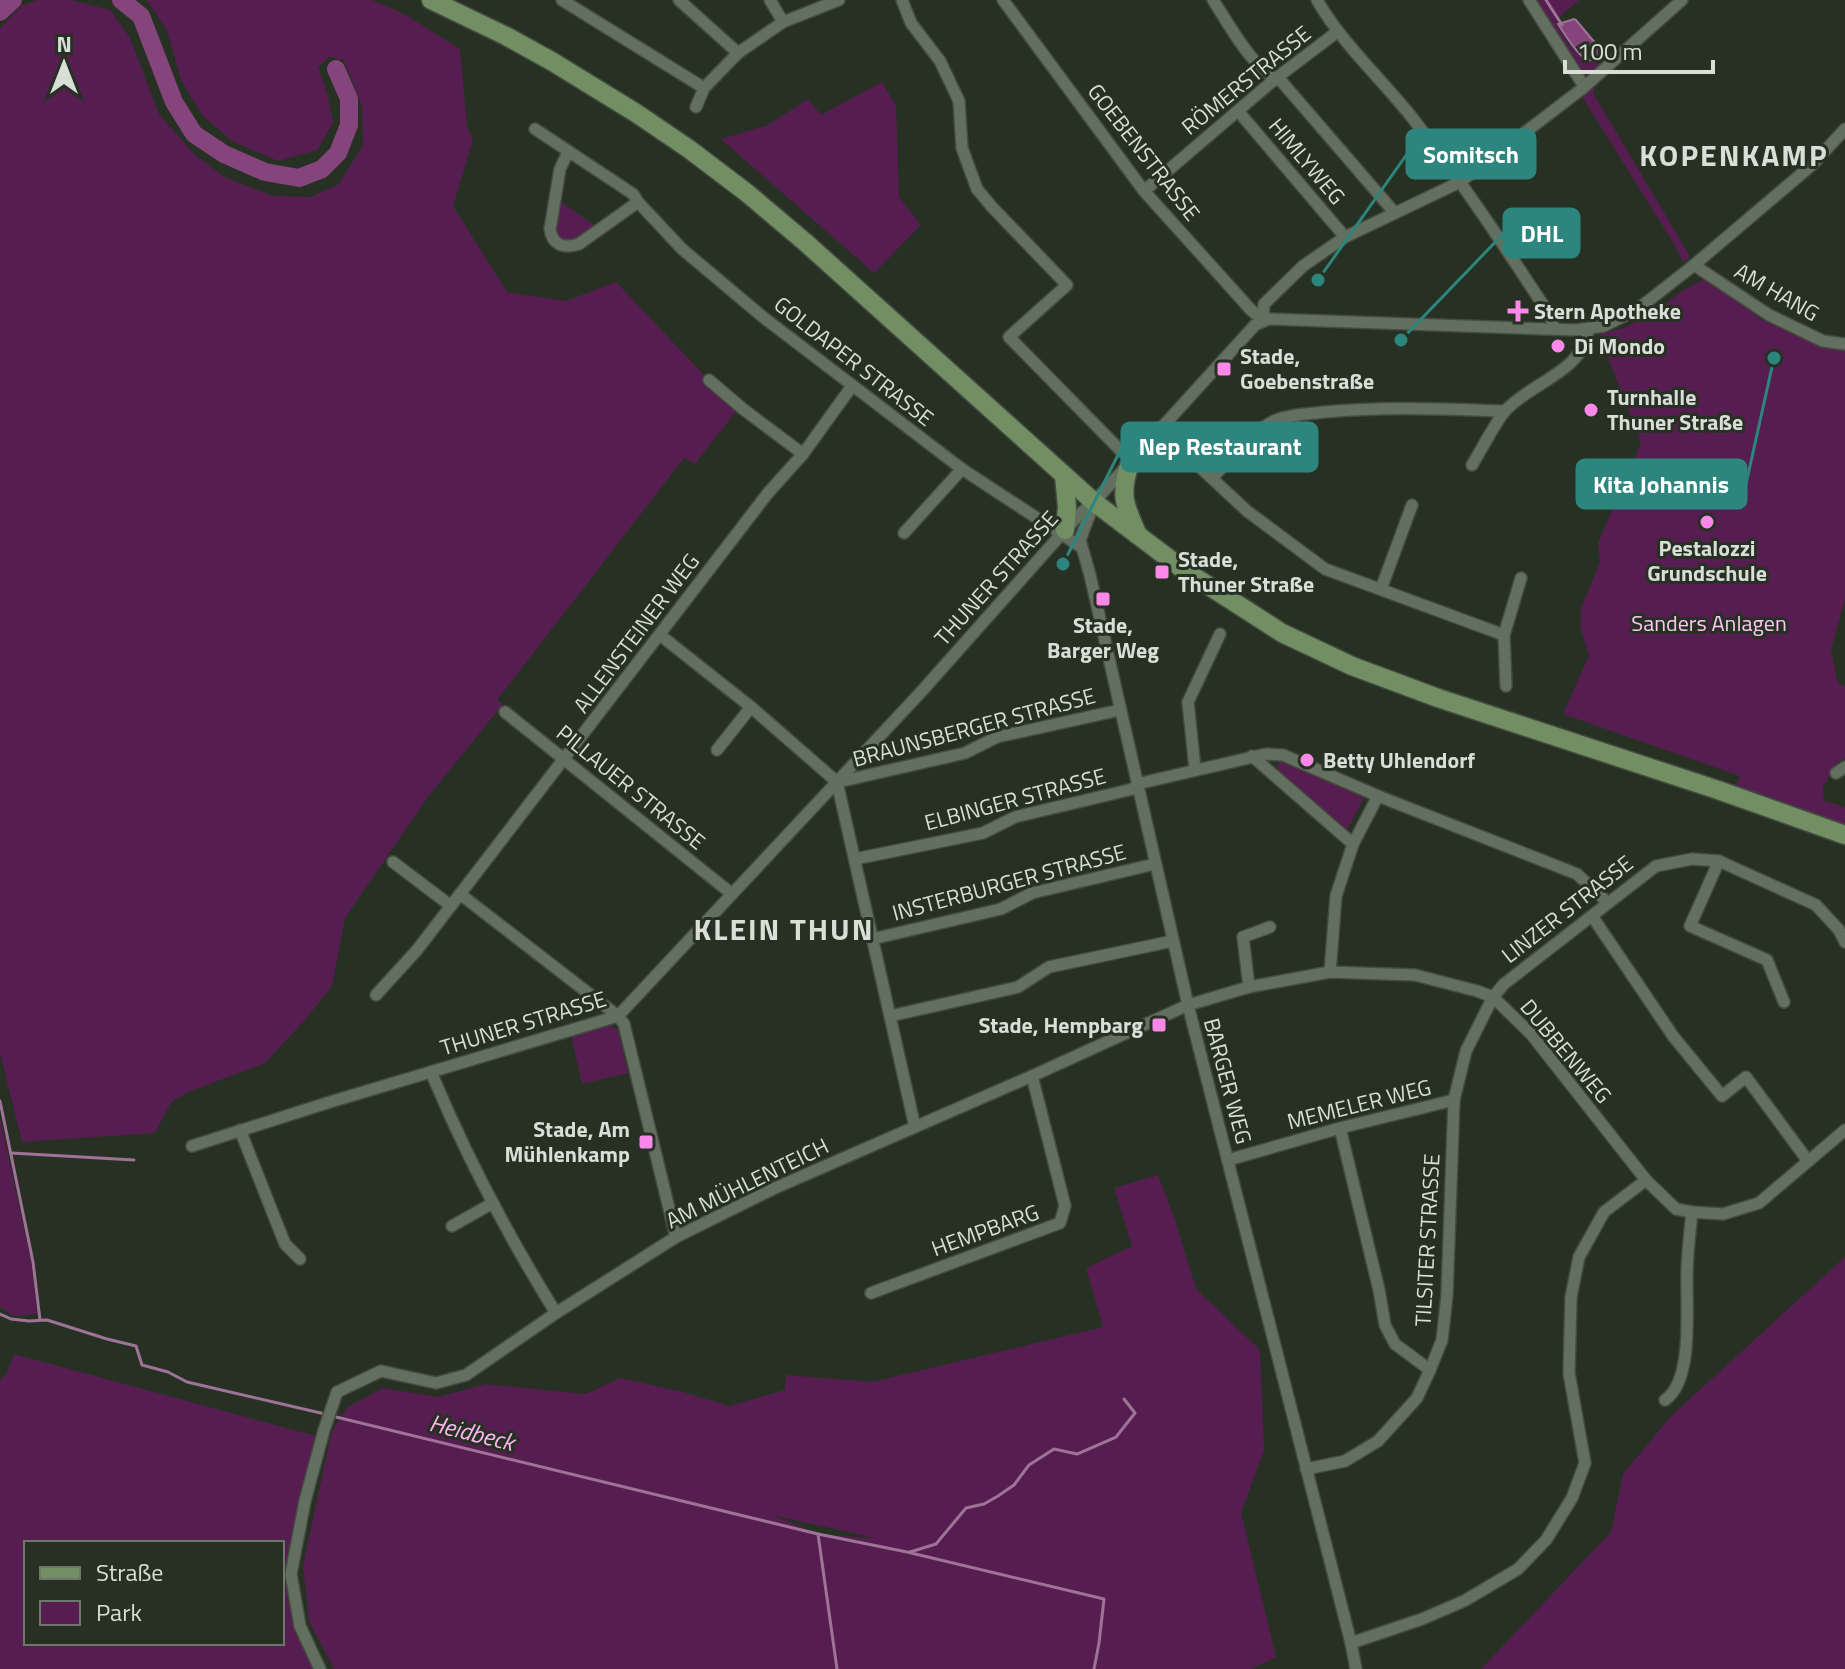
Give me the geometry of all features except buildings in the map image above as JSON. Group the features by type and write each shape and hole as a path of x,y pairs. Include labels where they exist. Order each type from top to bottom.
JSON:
{"main road":[{"path":"431,0 553,62 689,149 805,242 1094,502 1196,578 1282,633 1352,666 1438,698 1845,835"},
{"path":"1126,456 1124,499 1139,538"},
{"path":"1063,532 1067,507 1064,476"}],"street":[{"path":"562,0 704,88"},
{"path":"679,0 738,53"},
{"path":"770,0 783,22"},
{"path":"902,0 911,23 940,61 959,101 962,148 977,189 1067,285 1009,337 1126,456"},
{"name":"GOEBENSTRASSE","path":"1003,0 1144,191 1263,320"},
{"path":"1213,0 1251,56 1268,75 1282,82 1394,212"},
{"path":"1317,0 1337,32 1412,118 1460,182 1551,317 1554,329"},
{"path":"1529,0 1583,88"},
{"name":"THUNER STRASSE","path":"192,1146 618,1016 1094,502 1126,456 1159,429 1263,320 1264,304 1303,266 1345,237 1460,182 1583,88 1682,0"},
{"path":"696,107 704,88 738,53 783,22 833,1"},
{"name":"RÖMERSTRASSE","path":"1144,191 1275,79 1337,32"},
{"name":"HIMLYWEG","path":"1238,111 1345,237"},
{"name":"GOLDAPER STRASSE","path":"535,129 633,194 682,249 852,386 962,469 1063,532 1081,547"},
{"path":"1263,320 1588,330 1604,326 1638,309 1694,265 1813,164 1845,129"},
{"path":"568,152 560,169 550,229 555,242 570,247 579,244 638,202"},
{"name":"AM HANG","path":"1694,265 1769,315 1823,341 1845,344"},
{"path":"1472,465 1505,411 1577,358 1587,341 1588,330"},
{"path":"709,380 803,454"},
{"name":"ALLENSTEINER WEG","path":"376,995 417,950 768,493 803,454 852,386"},
{"path":"1212,478 1251,438 1274,420 1354,409 1505,411"},
{"path":"1159,429 1247,511 1325,569 1504,635"},
{"path":"904,533 962,469"},
{"path":"1081,547 1081,538 1094,502"},
{"path":"1381,589 1412,505"},
{"name":"BARGER WEG","path":"1081,547 1188,1005 1356,1669"},
{"path":"1506,686 1504,635 1521,578"},
{"path":"1195,769 1188,702 1220,634"},
{"path":"660,635 751,707 837,782 915,1127"},
{"path":"717,750 751,707"},
{"name":"BRAUNSBERGER STRASSE","path":"837,782 965,753 997,737 1120,710"},
{"name":"PILLAUER STRASSE","path":"505,712 732,894"},
{"name":"ELBINGER STRASSE","path":"855,859 983,833 1015,817 1133,789 1137,784 1195,769 1266,754 1283,755 1577,874 1607,902"},
{"path":"1252,756 1353,844"},
{"path":"1330,972 1336,896 1353,844 1378,796"},
{"name":"LINZER STRASSE","path":"1493,997 1504,984 1656,866 1692,859 1719,861"},
{"path":"1784,1002 1767,960 1690,926 1719,861 1816,905 1839,930 1845,942"},
{"path":"393,862 451,906"},
{"name":"INSTERBURGER STRASSE","path":"872,939 1001,909 1032,893 1155,864"},
{"path":"460,894 618,1016 624,1024 676,1237"},
{"path":"1592,916 1673,1036 1722,1096 1746,1077 1808,1161"},
{"path":"1249,987 1243,937 1270,927"},
{"path":"890,1016 1018,987 1049,967 1173,941"},
{"name":"DUBBENWEG","path":"1188,1005 1249,987 1330,972 1415,975 1493,997 1531,1034 1646,1180 1676,1209 1692,1212"},
{"name":"TILSITER STRASSE","path":"1306,1469 1345,1461 1378,1441 1417,1398 1442,1340 1447,1295 1454,1100 1466,1051 1493,997"},
{"name":"AM MÜHLENTEICH","path":"320,1669 300,1626 291,1574 305,1501 337,1392 381,1371 436,1383 466,1375 676,1237 775,1188 1188,1005"},
{"path":"431,1072 493,1203 520,1255 556,1313"},
{"name":"HEMPBARG","path":"871,1293 1060,1223 1065,1206 1032,1076"},
{"name":"MEMELER WEG","path":"1228,1160 1454,1100"},
{"path":"1340,1128 1385,1325 1395,1344 1430,1370"},
{"path":"240,1130 285,1244 300,1259"},
{"path":"1665,1400 1680,1381 1686,1350 1687,1271 1692,1212 1723,1214 1759,1203 1845,1130"},
{"path":"1351,1643 1464,1601 1518,1569 1546,1540 1572,1498 1585,1463 1569,1373 1571,1297 1579,1257 1604,1212 1646,1180"},
{"path":"452,1226 493,1203"}],"green space":[{"path":"38,0 71,0 110,10 130,38 159,114 193,153 224,177 273,196 311,197 339,184 363,145 362,106 344,60 329,57 318,67 333,123 317,150 278,161 232,141 203,116 181,80 167,30 147,0 372,0 406,15 460,49 467,127 473,140 453,206 507,292 566,301 616,282 737,410 695,464 684,458 497,700 503,704 428,797 345,918 332,986 265,1063 188,1092 171,1102 155,1133 22,1142 0,1053 0,28 22,5"},
{"path":"1536,0 1579,0 1555,21 1573,50 1585,59 1605,63 1588,79 1595,90 1593,93 1690,257 1683,262 1581,95 1580,73"},
{"path":"882,82 896,106 899,197 921,225 874,273 721,139 768,125 808,99 821,115"},
{"path":"560,201 597,227 570,243 559,241 555,228"},
{"name":"Sanders Anlagen","path":"1706,278 1761,319 1821,346 1845,349 1845,599 1831,649 1837,681 1845,687 1845,758 1836,764 1823,787 1824,801 1845,807 1845,827 1735,789 1740,776 1563,714 1589,655 1581,631 1581,608 1600,562 1598,543 1641,443 1599,334 1624,328 1654,313 1682,291"},
{"path":"1280,760 1364,798 1347,830 1280,774 1277,767"},
{"path":"608,1024 618,1030 628,1073 582,1084 571,1035"},
{"path":"0,1118 31,1262 37,1314 14,1316 0,1307"},
{"path":"1158,1175 1196,1289 1260,1350 1264,1450 1241,1513 1276,1657 1251,1669 334,1669 309,1621 303,1565 332,1431 348,1407 383,1388 438,1397 486,1384 586,1394 620,1378 729,1406 785,1390 786,1375 872,1382 1103,1327 1086,1268 1132,1246 1114,1188","holes":["772,1515 871,1537 818,1534"]},
{"path":"1845,1257 1845,1669 1481,1669 1611,1532 1623,1474 1671,1416"},
{"path":"14,1354 316,1436 285,1573 296,1630 313,1669 0,1669 0,1380 7,1373"}],"shaded area":[{"path":"1574,19 1607,57 1597,60 1583,58 1558,24"}],"waterway":[{"path":"0,12 13,0"},
{"path":"121,0 141,16 174,102 194,134 224,154 265,172 299,178 322,169 338,153 349,125 349,99 336,69"},
{"path":"1546,0 1562,25"},
{"path":"0,1101 33,1262 40,1320"},
{"path":"11,1153 134,1160"},
{"name":"Heidbeck","path":"0,1314 11,1319 47,1320 136,1346 142,1365 168,1372 187,1382 325,1414"},
{"path":"910,1552 936,1544 966,1508 984,1504 998,1496 1014,1485 1029,1465 1054,1449 1077,1454 1116,1437 1135,1413 1124,1399"},
{"name":"Heidbeck","path":"332,1416 818,1534 837,1669"},
{"path":"818,1534 1104,1599 1094,1669"}],"place":[{"name":"Somitsch","path":"1318,280"},
{"name":"Stern Apotheke","path":"1518,311"},
{"name":"DHL","path":"1401,340"},
{"name":"Di Mondo","path":"1558,346"},
{"name":"Kita Johannis","path":"1774,358"},
{"name":"Stade, Goebenstraße","path":"1224,369"},
{"name":"Turnhalle Thuner Straße","path":"1591,410"},
{"name":"Pestalozzi Grundschule","path":"1707,522"},
{"name":"Nep Restaurant","path":"1063,564"},
{"name":"Stade, Thuner Straße","path":"1162,572"},
{"name":"Stade, Barger Weg","path":"1103,599"},
{"name":"Betty Uhlendorf","path":"1307,760"},
{"name":"Stade, Hempbarg","path":"1159,1025"},
{"name":"Stade, Am Mühlenkamp","path":"646,1142"}],"district":[{"name":"KOPENKAMP","path":"1734,155"},
{"name":"KLEIN THUN","path":"784,929"}]}
